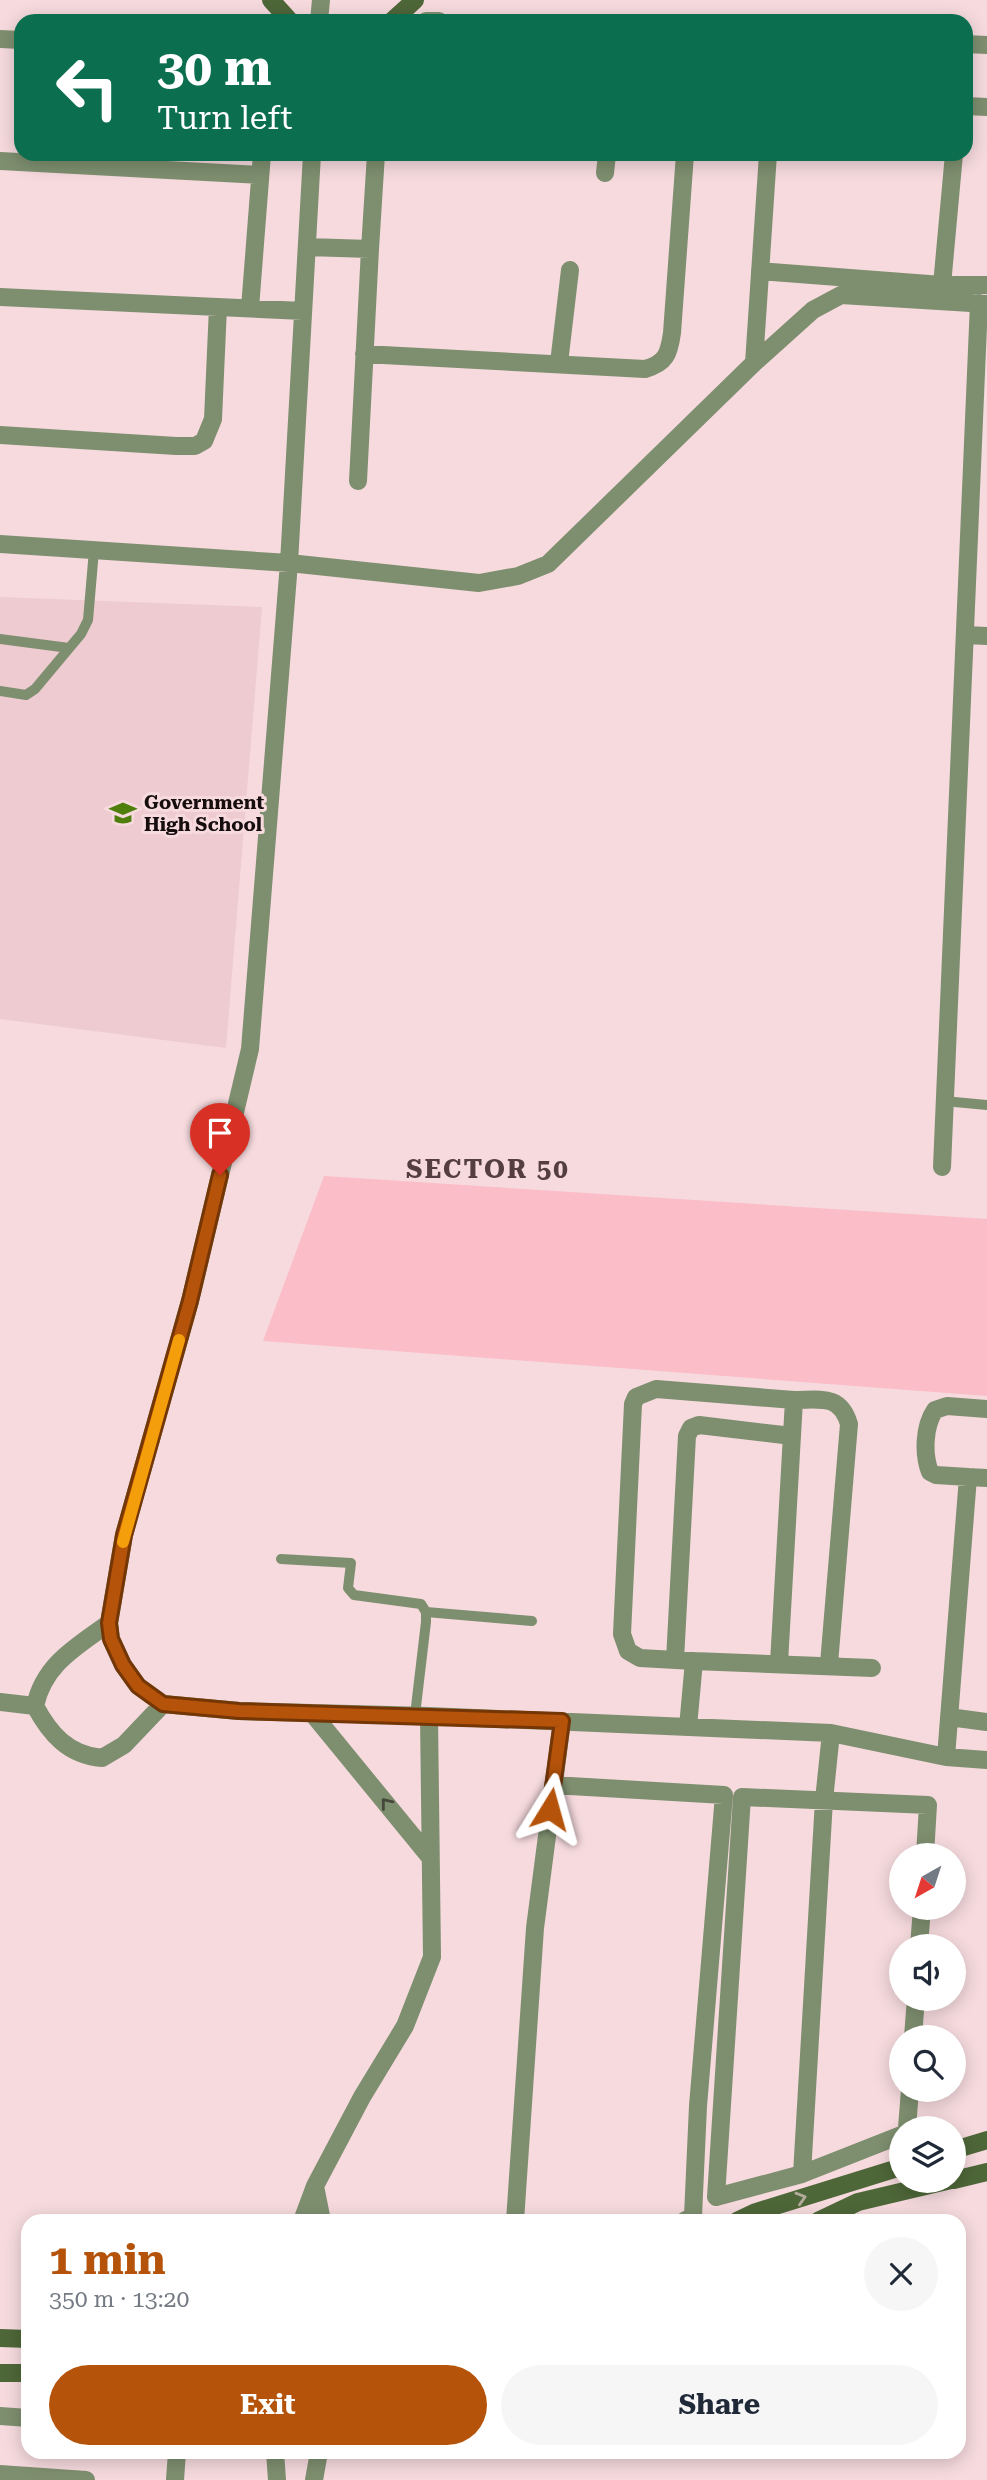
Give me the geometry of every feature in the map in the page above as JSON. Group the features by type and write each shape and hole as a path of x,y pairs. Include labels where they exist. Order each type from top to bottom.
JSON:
{"main road":[{"path":"271,0 284,14"},
{"path":"400,14 415,0"},
{"path":"966,2146 987,2140"},
{"path":"750,2214 889,2171"},
{"path":"966,2177 987,2172"},
{"path":"833,2214 858,2202 896,2193"},
{"path":"0,2338 21,2339"},
{"path":"0,2373 21,2373"}],"street":[{"path":"0,161 260,175"},
{"path":"250,309 261,161"},
{"path":"312,161 289,563 250,1049 190,1301 124,1535 109,1623 111,1639 123,1665 138,1686 163,1704 312,1713 422,1715 831,1733 946,1757 987,1760"},
{"path":"358,481 376,161"},
{"path":"605,173 606,161"},
{"path":"364,354 645,369 661,364 669,353 684,161"},
{"path":"754,363 768,161"},
{"path":"942,285 953,161"},
{"path":"307,247 370,249"},
{"path":"559,363 570,270"},
{"path":"760,271 942,285 987,285"},
{"path":"0,544 289,563 480,583 518,576 548,564 754,363 813,310 841,295 983,304 965,635 942,1167"},
{"path":"0,297 303,311"},
{"path":"0,435 176,446 195,446 204,441 213,419 218,307"},
{"path":"965,635 987,636"},
{"path":"829,1664 849,1424 845,1409 831,1400 794,1400 656,1389 636,1397 633,1404 622,1634 628,1651 640,1658 829,1664 872,1668"},
{"path":"779,1663 794,1400"},
{"path":"987,1409 947,1406 936,1410 931,1417 925,1460 930,1472 936,1475 987,1478"},
{"path":"675,1660 687,1436 691,1428 699,1425 792,1436"},
{"path":"946,1757 968,1477"},
{"path":"109,1623 50,1670 39,1686 35,1706 48,1730 67,1747 102,1758 124,1745 163,1704"},
{"path":"688,1727 694,1661"},
{"path":"0,1702 35,1706"},
{"path":"312,1713 429,1856"},
{"path":"305,2214 315,2186 362,2097 405,2026 432,1957 422,1715"},
{"path":"949,1717 987,1722"},
{"path":"515,2214 535,1928 562,1721"},
{"path":"802,2174 824,1800 831,1733"},
{"path":"553,1785 724,1795 698,2106 693,2214"},
{"path":"889,2139 802,2174 716,2197 741,1797 928,1805 926,1843"},
{"path":"315,2186 321,2214"},
{"path":"0,2416 21,2418"},
{"path":"175,2480 176,2459"},
{"path":"276,2459 277,2480"},
{"path":"314,2480 318,2459"},
{"path":"0,2474 86,2480"}],"lane":[{"path":"0,691 26,695 35,689 88,620 94,550"},
{"path":"0,639 69,648"},
{"path":"944,1101 987,1105"},
{"path":"281,1559 351,1563 348,1588 354,1595 421,1604 426,1612 422,1715"},
{"path":"426,1612 532,1621"}],"shaded area":[{"name":"Government High School","path":"0,597 262,607 226,1048 0,1019"},
{"path":"324,1176 987,1219 987,1396 263,1341"}],"slow traffic":[{"path":"123,1542 179,1340"}],"place":[{"name":"Government High School","path":"123,813"}],"district":[{"name":"SECTOR 50","path":"488,1169"}],"route":[{"path":"220,1175 190,1301 124,1535 109,1623 111,1639 123,1665 138,1686 163,1704 239,1711 562,1721 550,1809"}]}
